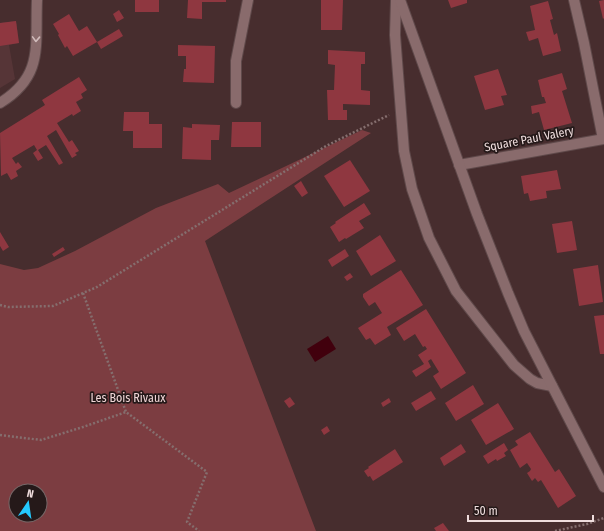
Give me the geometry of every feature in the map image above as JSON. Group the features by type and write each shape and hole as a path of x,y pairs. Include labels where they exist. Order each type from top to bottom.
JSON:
{"street":[{"path":"0,103 23,85 32,70 35,53 37,0"},
{"path":"236,103 236,61 248,0"},
{"path":"396,0 395,35 404,151 412,189 429,238 448,277 464,302 518,369 537,383 552,386"},
{"path":"400,0 459,165 524,331 604,487"},
{"name":"Square Paul Valery","path":"459,165 604,139 574,0"}],"path":[{"path":"0,305 8,307 53,306 97,287 326,146 400,110"},
{"path":"84,293 126,412 207,472 187,522 199,531"},
{"path":"0,435 40,440 126,412"},
{"path":"555,531 587,524 604,518"}],"shaded area":[{"path":"16,21 19,43 9,45 15,79 0,88 0,23"},
{"path":"328,336 336,349 315,362 307,349"}],"green space":[{"name":"Les Bois Rivaux","path":"362,130 371,133 205,241 316,531 0,531 0,264 24,270 38,268 75,251 156,208 218,184 229,193"}],"building":[{"path":"135,0 159,0 159,12 135,12"},
{"path":"188,0 226,0 226,2 202,2 202,19 187,18"},
{"path":"321,0 343,0 342,30 321,30"},
{"path":"448,0 467,0 467,3 451,8"},
{"path":"604,0 604,18 603,19 599,1"},
{"path":"548,1 553,19 550,20 554,35 557,33 561,51 543,56 538,38 529,41 526,32 535,30 530,6"},
{"path":"119,10 124,18 117,22 113,14"},
{"path":"69,14 79,31 87,26 97,42 73,56 67,46 65,48 53,24"},
{"path":"16,21 19,43 0,46 0,23"},
{"path":"119,29 123,36 101,49 97,42"},
{"path":"178,45 215,46 214,83 183,82 184,69 186,69 186,56 178,56"},
{"path":"328,50 365,52 365,64 361,64 361,90 370,91 370,105 343,104 343,110 347,110 347,120 328,120 327,90 334,90 335,65 328,64"},
{"path":"498,69 507,95 501,96 504,105 485,110 474,76"},
{"path":"562,73 567,89 562,91 572,123 544,130 539,112 532,114 531,106 546,103 544,97 542,97 538,80"},
{"path":"79,77 87,90 81,94 83,98 76,102 81,111 73,116 72,114 57,123 69,142 72,140 79,151 75,153 77,155 72,158 56,130 47,136 63,163 59,165 46,145 38,150 43,158 38,161 33,153 37,150 34,145 12,158 16,164 18,162 22,167 16,171 18,176 11,180 7,173 1,176 0,133 45,105 42,100"},
{"path":"124,112 149,112 149,124 162,124 162,148 133,148 133,131 123,131"},
{"path":"232,122 261,122 261,147 231,147"},
{"path":"192,124 220,125 219,140 211,140 211,160 182,159 183,127 192,128"},
{"path":"350,160 370,191 344,207 324,176"},
{"path":"557,170 561,189 546,191 547,198 530,201 528,193 524,194 521,176"},
{"path":"301,181 308,193 302,197 294,186"},
{"path":"364,203 371,214 359,221 364,228 339,242 330,227 336,223 335,222"},
{"path":"572,221 577,250 557,253 552,224"},
{"path":"0,232 9,247 3,251 0,246"},
{"path":"380,235 396,261 371,276 356,251"},
{"path":"63,247 65,250 54,257 52,254"},
{"path":"345,249 349,256 332,267 328,260"},
{"path":"598,265 603,302 579,306 573,269"},
{"path":"401,270 423,305 387,327 391,335 375,345 370,338 366,340 358,328 382,313 375,302 369,306 363,297 363,294"},
{"path":"350,273 353,277 347,281 344,277"},
{"path":"426,309 466,373 441,389 433,376 439,372 431,359 428,361 431,367 416,377 412,371 424,364 418,355 427,349 425,346 423,347 415,334 404,341 396,328"},
{"path":"604,315 604,354 600,354 594,316"},
{"path":"473,385 484,404 456,421 445,403"},
{"path":"431,391 436,399 416,411 411,403"},
{"path":"290,397 295,404 289,408 284,401"},
{"path":"389,398 391,402 383,407 381,403"},
{"path":"498,403 514,429 486,445 471,420"},
{"path":"327,426 330,431 324,435 321,430"},
{"path":"530,432 555,472 559,469 576,496 558,508 541,480 538,482 535,478 532,481 527,473 531,469 527,463 520,468 510,450 518,445 515,441"},
{"path":"504,443 508,450 504,453 506,456 497,461 496,459 488,464 483,456"},
{"path":"461,444 466,452 444,466 440,458"},
{"path":"395,449 403,462 373,481 370,476 368,477 364,471"},
{"path":"443,523 449,531 436,531 434,528"}]}
